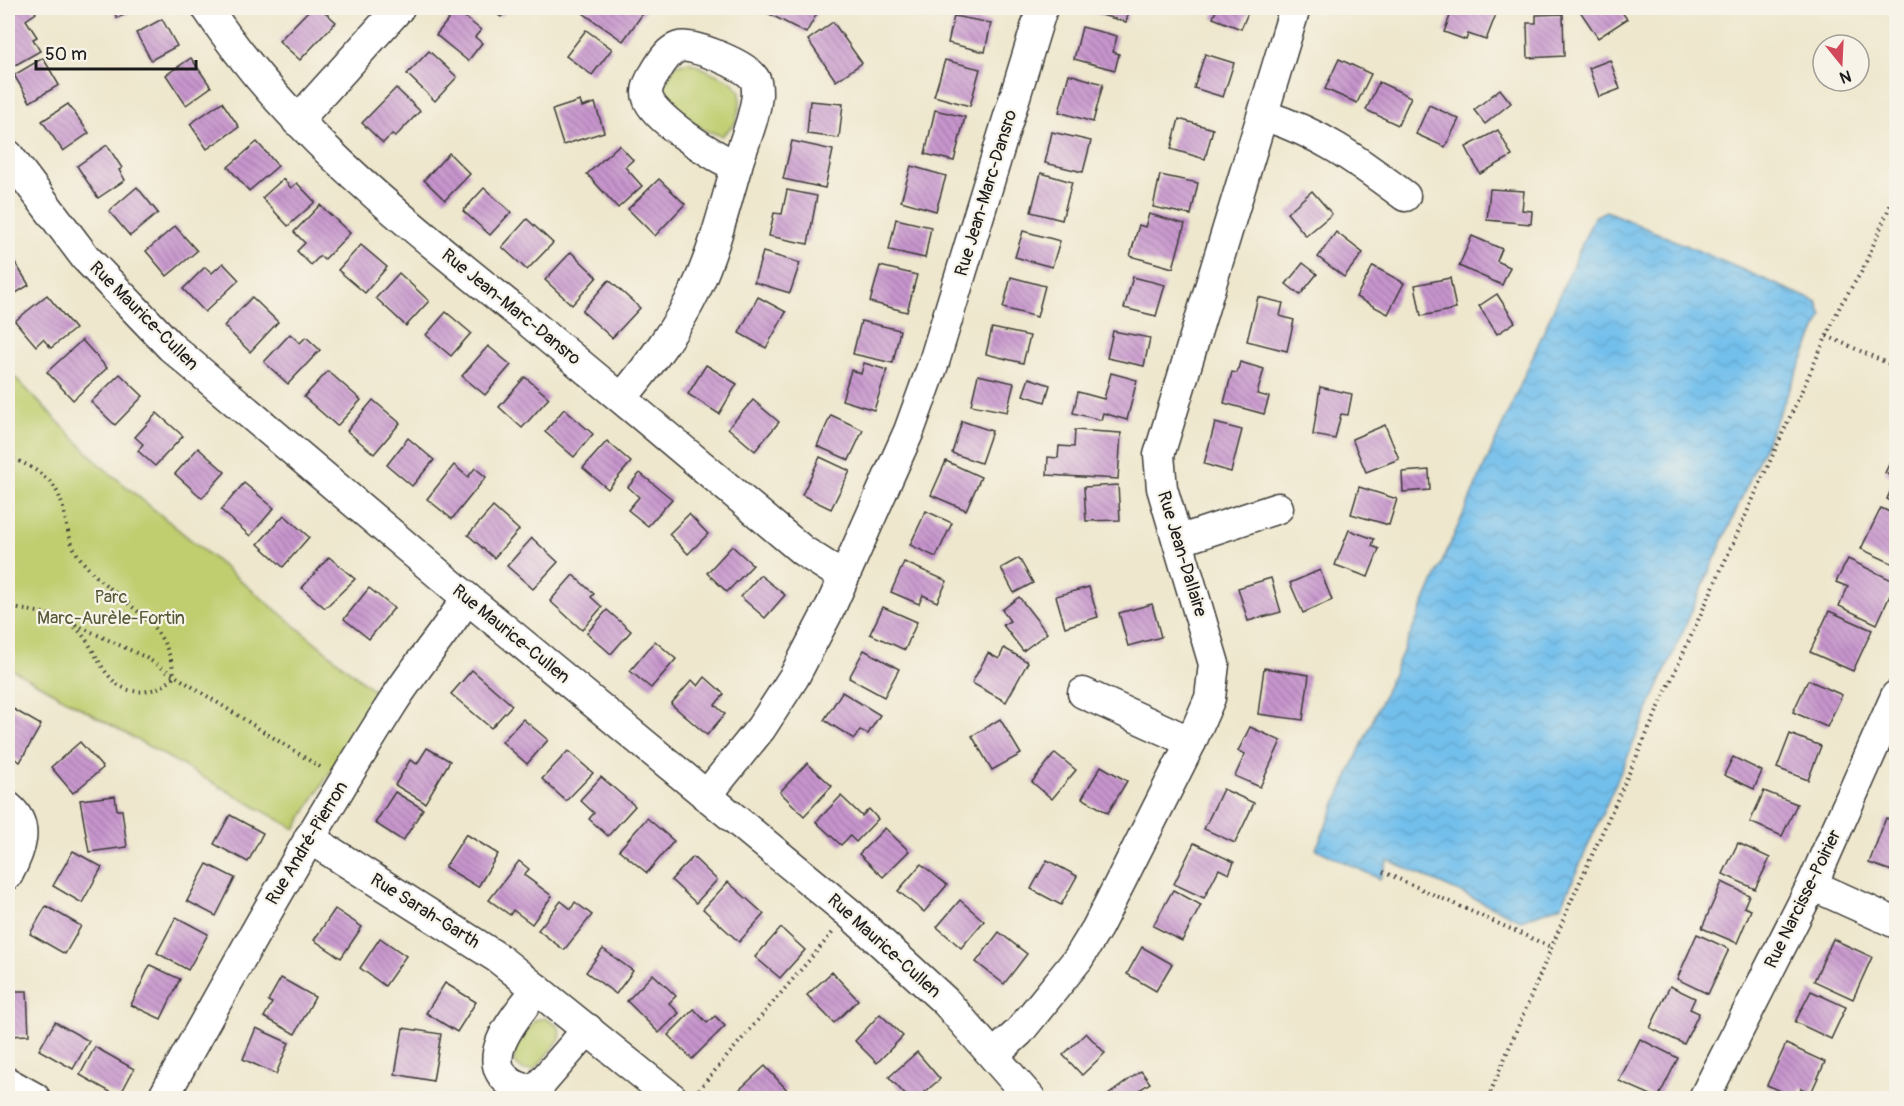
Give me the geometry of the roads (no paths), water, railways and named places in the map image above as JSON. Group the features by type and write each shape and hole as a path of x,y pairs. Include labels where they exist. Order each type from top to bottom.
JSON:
{"street":[{"name":"Rue Jean-Marc-Dansro","path":"207,8 237,50 297,121 385,205 622,398 803,551 844,577"},
{"path":"297,121 399,8"},
{"name":"Rue Jean-Marc-Dansro","path":"706,796 761,728 789,685 844,577 909,431 927,384 1042,8"},
{"name":"Rue Jean-Dallaire","path":"994,1055 1019,1032 1091,937 1191,742 1210,698 1214,664 1162,488 1159,455 1295,8"},
{"path":"1263,115 1296,126 1333,144 1405,196"},
{"name":"Rue Maurice-Cullen","path":"8,155 66,235 151,328 217,388 901,958 946,1002 1030,1098"},
{"path":"622,398 656,356 695,290 708,260 737,166"},
{"path":"1178,541 1278,508"},
{"name":"Rue André-Pierron","path":"164,1098 309,838 413,672 449,627 467,598"},
{"path":"1083,693 1191,742"},
{"name":"Rue Narcisse-Poirier","path":"1704,1098 1812,885 1896,696"},
{"path":"8,807 19,822 22,839 8,874"},
{"name":"Rue Sarah-Garth","path":"309,838 498,958 588,1029 682,1098"},
{"path":"1812,885 1896,923"},
{"path":"537,989 498,1051 497,1064 506,1079 523,1089 538,1087 588,1029"},
{"path":"8,1083 35,1098"}],"water":[{"path":"1606,211 1817,302 1822,316 1562,905 1521,920 1388,860 1380,879 1316,849 1594,217"}],"park label":[{"name":"Parc Marc-Aurèle-Fortin","path":"111,607"}]}
